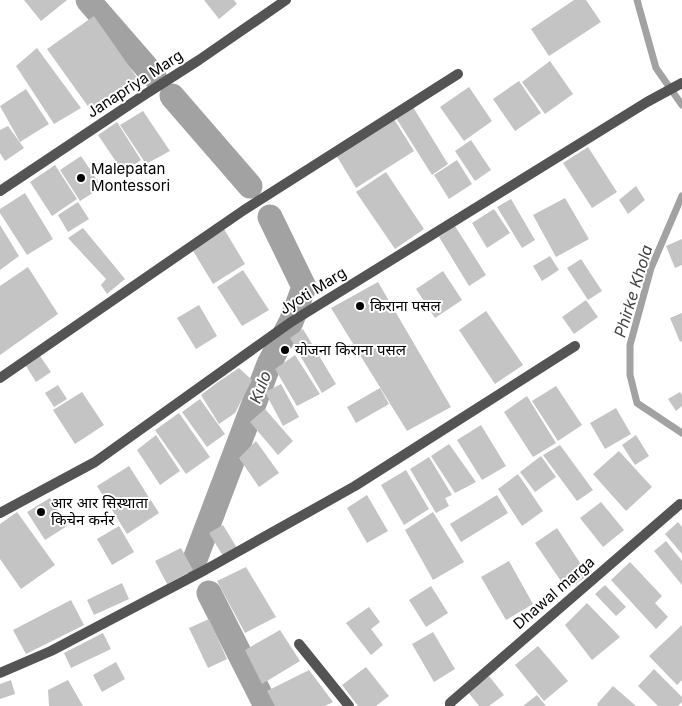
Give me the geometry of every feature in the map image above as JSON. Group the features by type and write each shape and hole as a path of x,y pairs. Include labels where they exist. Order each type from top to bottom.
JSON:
{"street":[{"name":"Janapriya Marg","path":"0,191 199,60 286,0"},
{"path":"0,378 244,210 458,74"},
{"name":"Jyoti Marg","path":"0,514 95,462 291,322 647,102 682,83"},
{"path":"0,673 51,651 94,629 205,570 355,486 575,346"},
{"name":"Dhawal marga","path":"450,706 450,703 680,504"},
{"path":"299,644 349,706"}],"building":[{"path":"24,0 67,0 41,21"},
{"path":"204,0 234,0 237,4 219,19"},
{"path":"574,0 586,0 601,22 549,56 531,29"},
{"path":"94,16 138,79 92,112 47,49"},
{"path":"37,48 81,108 54,124 16,66"},
{"path":"550,61 573,94 545,114 522,82"},
{"path":"519,81 541,113 515,131 493,99"},
{"path":"469,87 492,121 464,141 440,107"},
{"path":"26,89 49,124 20,142 0,106"},
{"path":"413,107 448,164 432,175 396,118"},
{"path":"143,111 170,151 146,164 120,125"},
{"path":"394,119 414,151 356,188 336,155"},
{"path":"117,122 141,160 123,172 98,135"},
{"path":"8,126 24,148 5,161 0,153 0,130"},
{"path":"471,140 491,170 475,181 455,151"},
{"path":"588,147 617,192 592,208 563,163"},
{"name":"Malepatan Montessori","path":"81,156 102,187 80,201 60,170"},
{"path":"457,160 472,184 449,199 434,175"},
{"path":"55,165 77,199 52,216 30,182"},
{"path":"386,172 424,229 395,249 356,192"},
{"path":"636,186 645,200 628,214 619,200"},
{"path":"25,193 53,239 27,255 0,213 0,209"},
{"path":"565,198 589,239 556,257 533,215"},
{"path":"511,199 535,240 522,248 497,207"},
{"path":"78,202 89,219 68,232 58,215"},
{"path":"494,209 510,233 487,248 472,223"},
{"path":"0,225 19,256 0,270"},
{"path":"455,226 486,275 469,286 439,237"},
{"path":"83,228 125,279 107,294 101,285 106,279 68,238"},
{"path":"224,229 245,264 213,284 192,249"},
{"path":"682,239 682,265 675,268 666,246"},
{"path":"550,256 559,270 542,281 533,266"},
{"path":"581,259 602,291 588,300 567,268"},
{"path":"28,267 58,314 0,355 0,286"},
{"path":"243,270 269,310 242,326 217,287"},
{"path":"443,271 462,300 435,318 416,289"},
{"path":"378,282 451,407 407,431 331,308"},
{"path":"586,300 598,317 574,334 562,317"},
{"path":"199,305 217,336 196,349 177,318"},
{"path":"486,311 523,365 495,384 459,330"},
{"path":"682,313 682,341 680,342 670,318"},
{"path":"303,329 336,384 322,393 290,338"},
{"path":"295,355 320,394 297,406 275,369"},
{"path":"40,356 51,372 36,382 26,366"},
{"path":"239,368 252,380 235,413 219,424 201,395"},
{"path":"281,384 299,417 283,426 265,392"},
{"path":"58,385 67,399 54,407 45,393"},
{"path":"556,386 582,425 558,441 532,401"},
{"path":"380,388 389,404 356,423 347,407"},
{"path":"82,392 104,425 75,444 53,410"},
{"path":"680,392 682,395 682,406 676,411 668,399"},
{"path":"527,396 556,443 533,457 504,412"},
{"path":"200,399 225,434 207,447 182,412"},
{"path":"616,408 631,434 605,449 590,423"},
{"path":"265,409 293,441 278,455 250,422"},
{"path":"179,413 210,457 186,474 155,430"},
{"path":"481,425 506,466 482,480 457,440"},
{"path":"156,435 180,471 160,485 137,450"},
{"path":"636,435 649,456 635,465 622,445"},
{"path":"256,441 279,473 259,487 239,458"},
{"path":"449,444 476,482 455,493 431,456"},
{"path":"560,445 593,490 577,501 543,455"},
{"path":"619,451 652,487 626,511 593,474"},
{"path":"541,456 556,477 535,492 520,472"},
{"path":"429,457 452,495 445,498 449,506 436,513 410,469"},
{"path":"129,466 159,513 127,534 97,486"},
{"path":"406,470 429,509 404,525 381,485"},
{"path":"518,474 543,511 522,526 498,489"},
{"path":"367,495 388,531 367,543 347,508"},
{"path":"497,495 508,513 461,542 450,524"},
{"path":"50,498 67,526 45,540 27,512"},
{"path":"601,502 624,530 603,547 580,518"},
{"path":"17,512 55,565 21,589 0,559 0,524"},
{"path":"433,512 464,562 433,580 405,530"},
{"path":"678,522 682,527 682,554 665,534"},
{"path":"223,525 237,548 223,556 209,533"},
{"path":"119,526 134,552 112,565 97,539"},
{"path":"557,528 588,575 567,590 535,543"},
{"path":"666,541 682,561 682,585 654,551"},
{"path":"181,548 193,570 167,584 155,561"},
{"path":"509,561 533,604 506,620 481,577"},
{"path":"630,562 662,596 655,603 668,617 656,629 611,580"},
{"path":"246,567 276,617 245,633 217,581"},
{"path":"122,583 129,599 94,615 87,600"},
{"path":"605,585 626,607 616,616 595,594"},
{"path":"431,586 448,613 426,627 409,600"},
{"path":"71,600 84,625 26,654 13,630"},
{"path":"587,603 620,637 592,660 565,625"},
{"path":"369,607 380,622 371,629 383,645 371,655 346,623"},
{"path":"209,619 227,659 208,668 189,628"},
{"path":"682,625 682,680 677,685 649,656"},
{"path":"280,630 300,661 262,684 245,650"},
{"path":"433,632 455,669 434,682 412,644"},
{"path":"103,633 111,649 71,668 64,653"},
{"path":"538,646 568,681 544,701 515,665"},
{"path":"116,662 125,679 102,692 93,675"},
{"path":"366,667 389,696 376,706 358,706 342,685"},
{"path":"654,669 682,697 682,702 678,706 658,706 638,686"},
{"path":"309,670 333,702 325,706 275,706 267,691"},
{"path":"489,676 504,695 489,706 479,706 468,692"},
{"path":"11,680 15,694 0,699 0,684"},
{"path":"68,680 83,706 49,706 48,690"},
{"path":"613,686 636,706 598,706 597,704"},
{"path":"537,695 546,706 523,706"}],"waterway":[{"name":"Kulo","path":"88,0 154,76"},
{"name":"Phirke Khola","path":"637,0 656,68 682,105"},
{"name":"Kulo","path":"172,96 250,186"},
{"name":"Phirke Khola","path":"682,196 651,268 630,345 630,375 637,403 682,433"},
{"name":"Kulo","path":"194,562 269,364 291,322 304,287 270,217"},
{"name":"Kulo","path":"209,593 266,706"}],"place":[{"name":"Malepatan Montessori","path":"81,178"},
{"name":"किराना पसल","path":"360,306"},
{"name":"योजना किराना पसल","path":"285,350"},
{"name":"आर आर सिस्थाता किचेन कर्नर","path":"41,512"}]}
